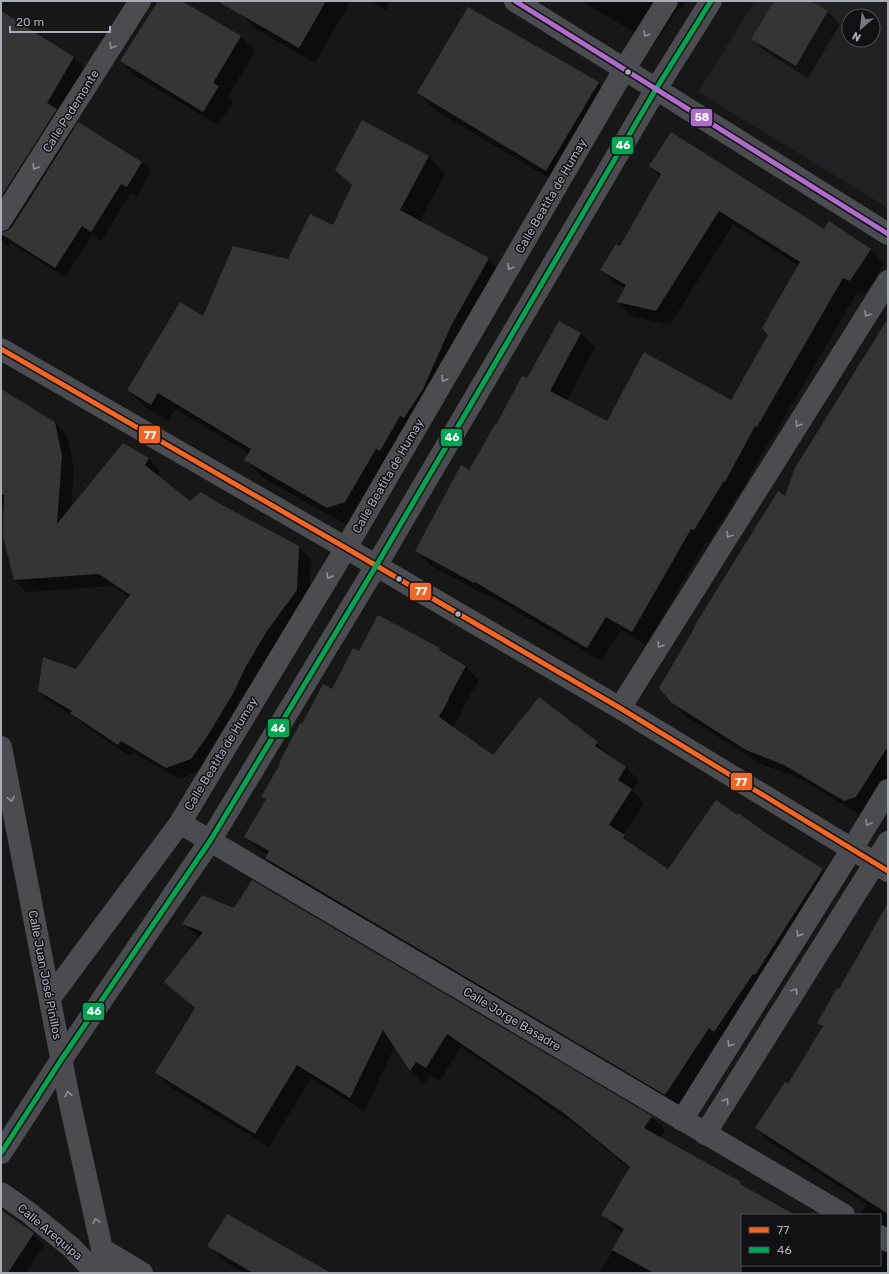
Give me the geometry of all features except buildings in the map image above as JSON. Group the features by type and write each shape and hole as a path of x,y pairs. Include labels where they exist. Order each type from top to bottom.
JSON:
{"street":[{"name":"Calle Pedemonte","path":"1,220 140,1"},
{"path":"514,1 888,234"},
{"name":"Calle Beatita de Humay","path":"50,998 180,823 346,548 624,70 667,1"},
{"path":"1,1153 61,1060 210,841 376,566 656,89 711,1"},
{"path":"620,708 888,281"},
{"path":"1,349 620,708 881,867"},
{"name":"Calle Juan José Pinillos","path":"1,746 61,1060 107,1273"},
{"path":"682,1120 888,790"},
{"name":"Calle Jorge Basadre","path":"180,823 842,1214"},
{"path":"705,1134 881,867 888,842"},
{"name":"Calle Arequipa","path":"1,1193 28,1212 70,1247 96,1273"},
{"name":"Calle Arequipa","path":"102,1248 142,1273"}],"shaded area":[{"path":"755,1 888,1 888,208 698,92"}],"transit line":[{"name":"58","path":"515,1 888,234"},
{"name":"46","path":"1,1153 61,1060 210,841 376,566 656,89 711,1"},
{"name":"77","path":"1,349 620,708 888,871"}]}
